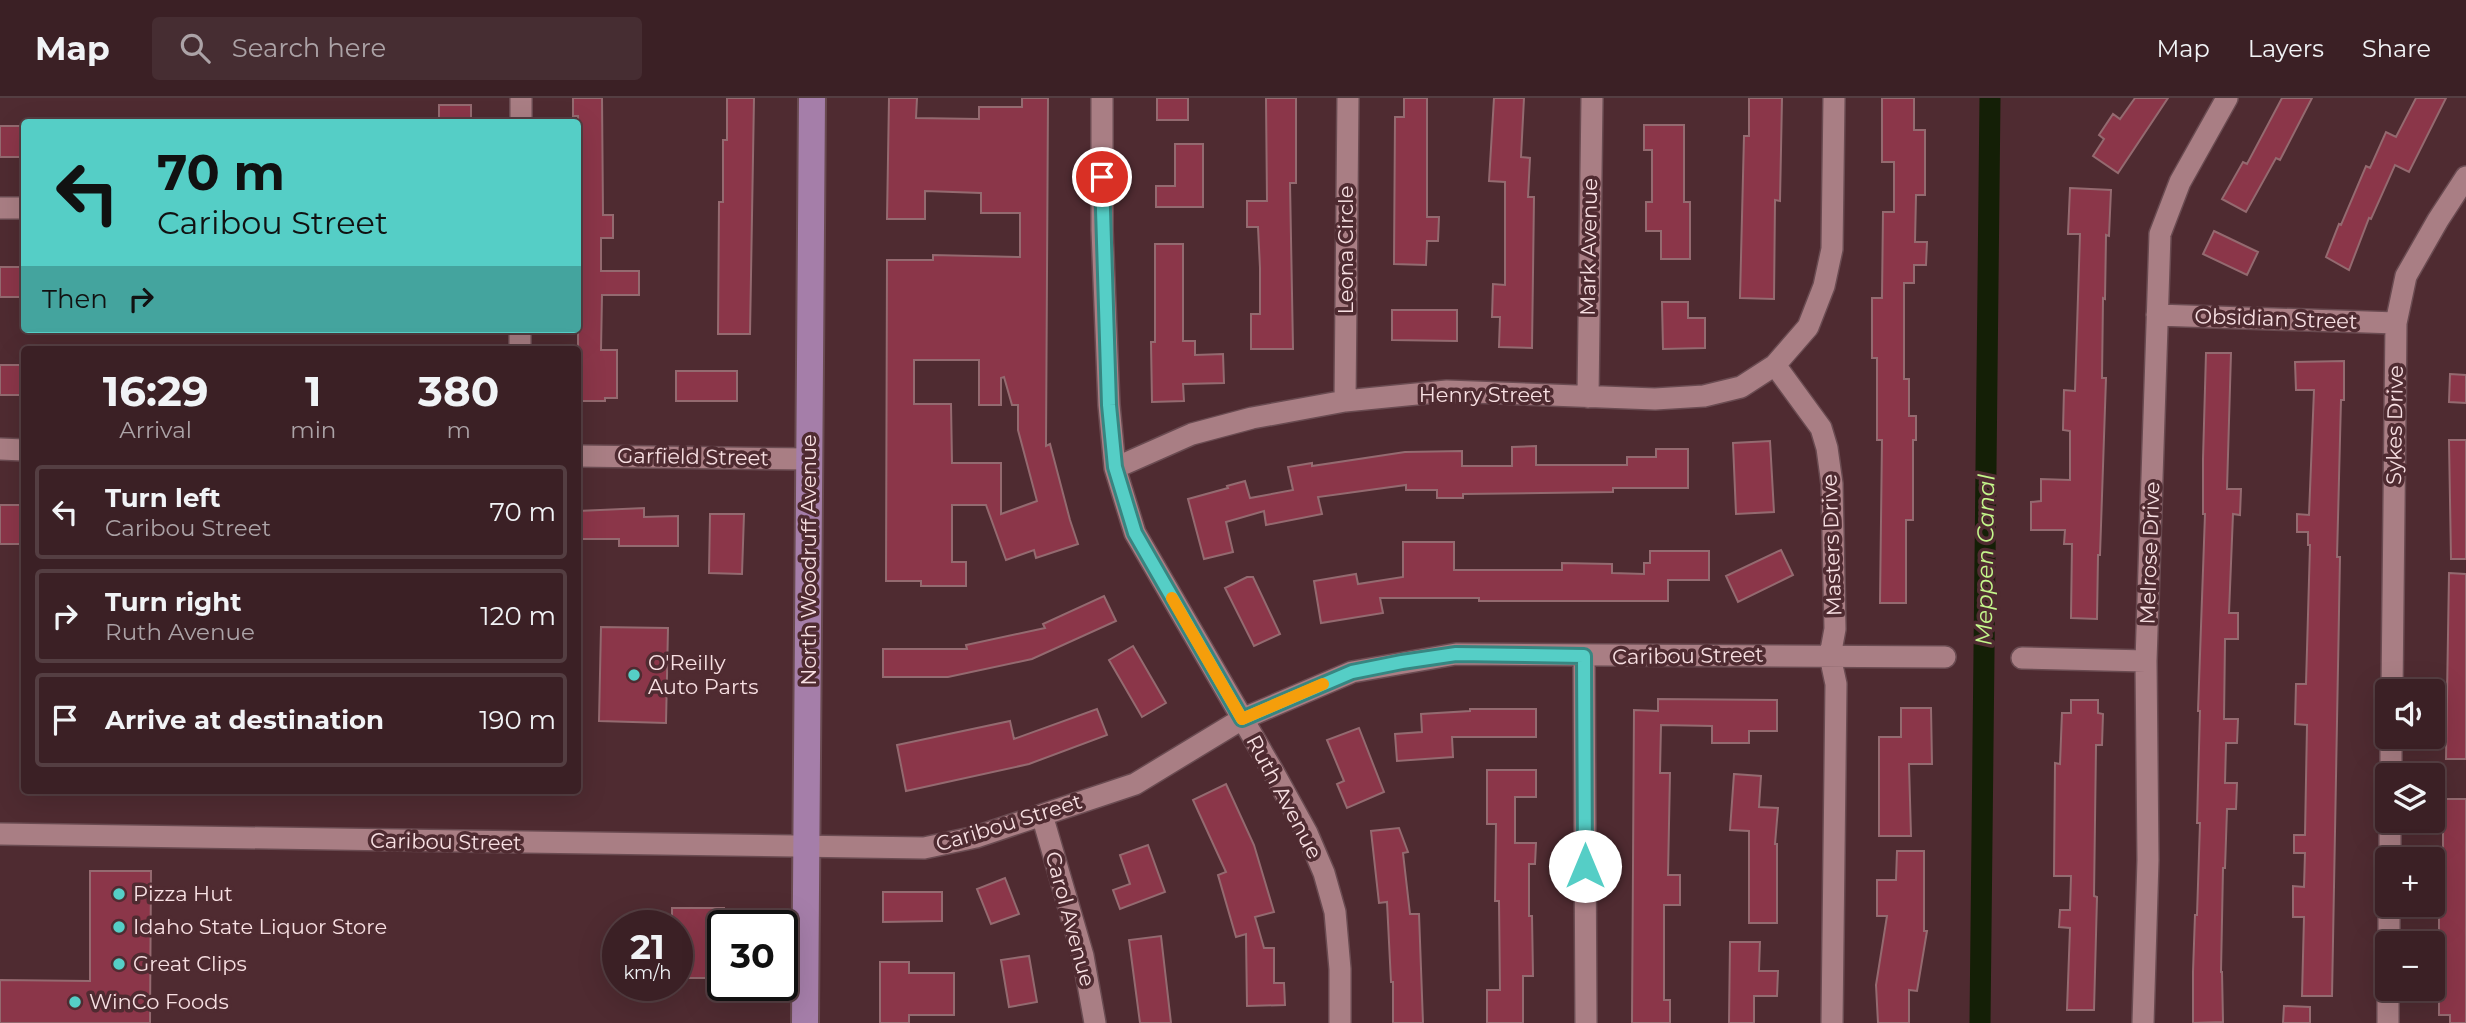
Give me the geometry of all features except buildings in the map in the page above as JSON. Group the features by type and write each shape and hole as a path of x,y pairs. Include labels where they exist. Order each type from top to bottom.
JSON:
{"main road":[{"name":"North Woodruff Avenue","path":"806,1023 812,98"}],"street":[{"path":"521,119 522,98"},
{"name":"Ruth Avenue","path":"1102,98 1102,230 1109,405 1115,467 1135,533 1307,833 1324,873 1335,912 1340,969 1340,1023"},
{"name":"Leona Circle","path":"1345,401 1348,98"},
{"name":"Mark Avenue","path":"1588,397 1591,98"},
{"path":"1775,365 1808,327 1824,286 1832,249 1834,98"},
{"name":"Melrose Drive","path":"2143,1023 2148,860 2146,661 2160,234 2180,182 2227,98"},
{"name":"Sykes Drive","path":"2392,679 2396,323 2406,276 2466,177"},
{"path":"0,208 21,208"},
{"name":"Obsidian Street","path":"2157,315 2396,323"},
{"name":"Henry Street","path":"1115,467 1192,434 1252,418 1345,401 1447,391 1655,399 1704,396 1741,387 1775,365"},
{"name":"Masters Drive","path":"1775,365 1821,428 1832,484 1835,615 1830,656 1836,684 1832,1023"},
{"path":"0,449 21,450"},
{"name":"Garfield Street","path":"581,456 809,459"},
{"name":"Caribou Street","path":"0,834 923,848 976,836 1135,784 1242,719 1352,672 1402,662 1456,654 1945,657"},
{"path":"1584,656 1586,1023"},
{"path":"2022,658 2146,661"},
{"name":"Carol Avenue","path":"1042,815 1083,956 1095,1023"},
{"path":"2388,1001 2388,1023"}],"waterway":[{"name":"Meppen Canal","path":"1980,1023 1990,98"}],"slow traffic":[{"path":"1172,598 1242,719 1323,684"}],"place":[{"name":"O'Reilly Auto Parts","path":"634,675"},
{"name":"Pizza Hut","path":"119,894"},
{"name":"Idaho State Liquor Store","path":"119,927"},
{"name":"Great Clips","path":"119,964"},
{"name":"WinCo Foods","path":"75,1002"}],"route":[{"path":"1102,177 1109,405 1115,467 1121,492 1135,533 1242,719 1352,672 1402,662 1456,654 1584,656 1585,866"}]}
